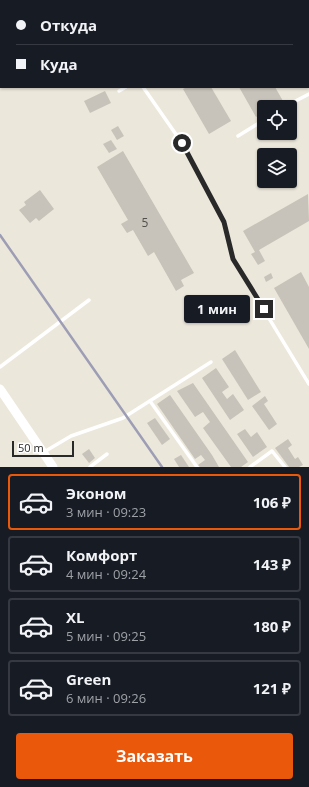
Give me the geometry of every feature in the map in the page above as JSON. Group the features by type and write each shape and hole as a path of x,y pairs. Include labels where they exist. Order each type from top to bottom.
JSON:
{"street":[{"path":"0,389 53,467"}],"lane":[{"path":"119,91 124,88"},
{"path":"144,88 182,143 224,222 233,259 309,384"},
{"path":"297,100 309,94"},
{"path":"238,136 257,124"},
{"path":"0,367 89,300"},
{"path":"43,452 71,436 123,418 211,362"},
{"path":"150,401 197,467"},
{"path":"250,467 272,451 285,467"},
{"path":"90,467 107,454"}],"building":[{"path":"212,88 231,121 209,134 183,89"},
{"path":"240,88 276,88 282,100 257,100 257,116"},
{"path":"105,91 111,103 90,113 84,101"},
{"path":"118,126 124,136 117,140 111,130"},
{"path":"111,140 117,149 109,153 103,144"},
{"path":"123,151 194,273 181,280 184,286 176,291 154,252 148,256 133,230 127,233 121,224 128,220 97,167"},
{"path":"40,190 54,209 39,221 36,218 30,223 19,210 26,205 24,202"},
{"path":"308,194 309,221 259,250 265,261 258,265 251,254 255,252 243,231"},
{"path":"301,272 309,287 309,349 274,288"},
{"path":"271,273 273,278 266,282 264,277"},
{"path":"235,350 261,392 248,400 222,359"},
{"path":"216,368 229,387 222,392 227,399 233,394 244,410 230,420 202,378"},
{"path":"193,383 248,462 241,467 231,467 203,428 210,422 203,412 195,417 177,391"},
{"path":"170,395 219,467 200,467 198,465 205,460 201,455 195,459 157,404"},
{"path":"265,396 268,401 264,404 277,424 269,430 252,406"},
{"path":"155,418 170,439 162,445 147,423"},
{"path":"245,429 251,437 257,432 267,447 253,457 237,434"},
{"path":"288,439 292,445 288,448 295,459 298,457 303,465 299,467 289,467 275,448"},
{"path":"89,449 95,458 89,463 82,454"},
{"path":"181,455 189,467 179,467 174,459"}],"railway":[{"path":"0,235 162,467"}],"route":[{"path":"182,143 224,222 233,259 264,309"}]}
